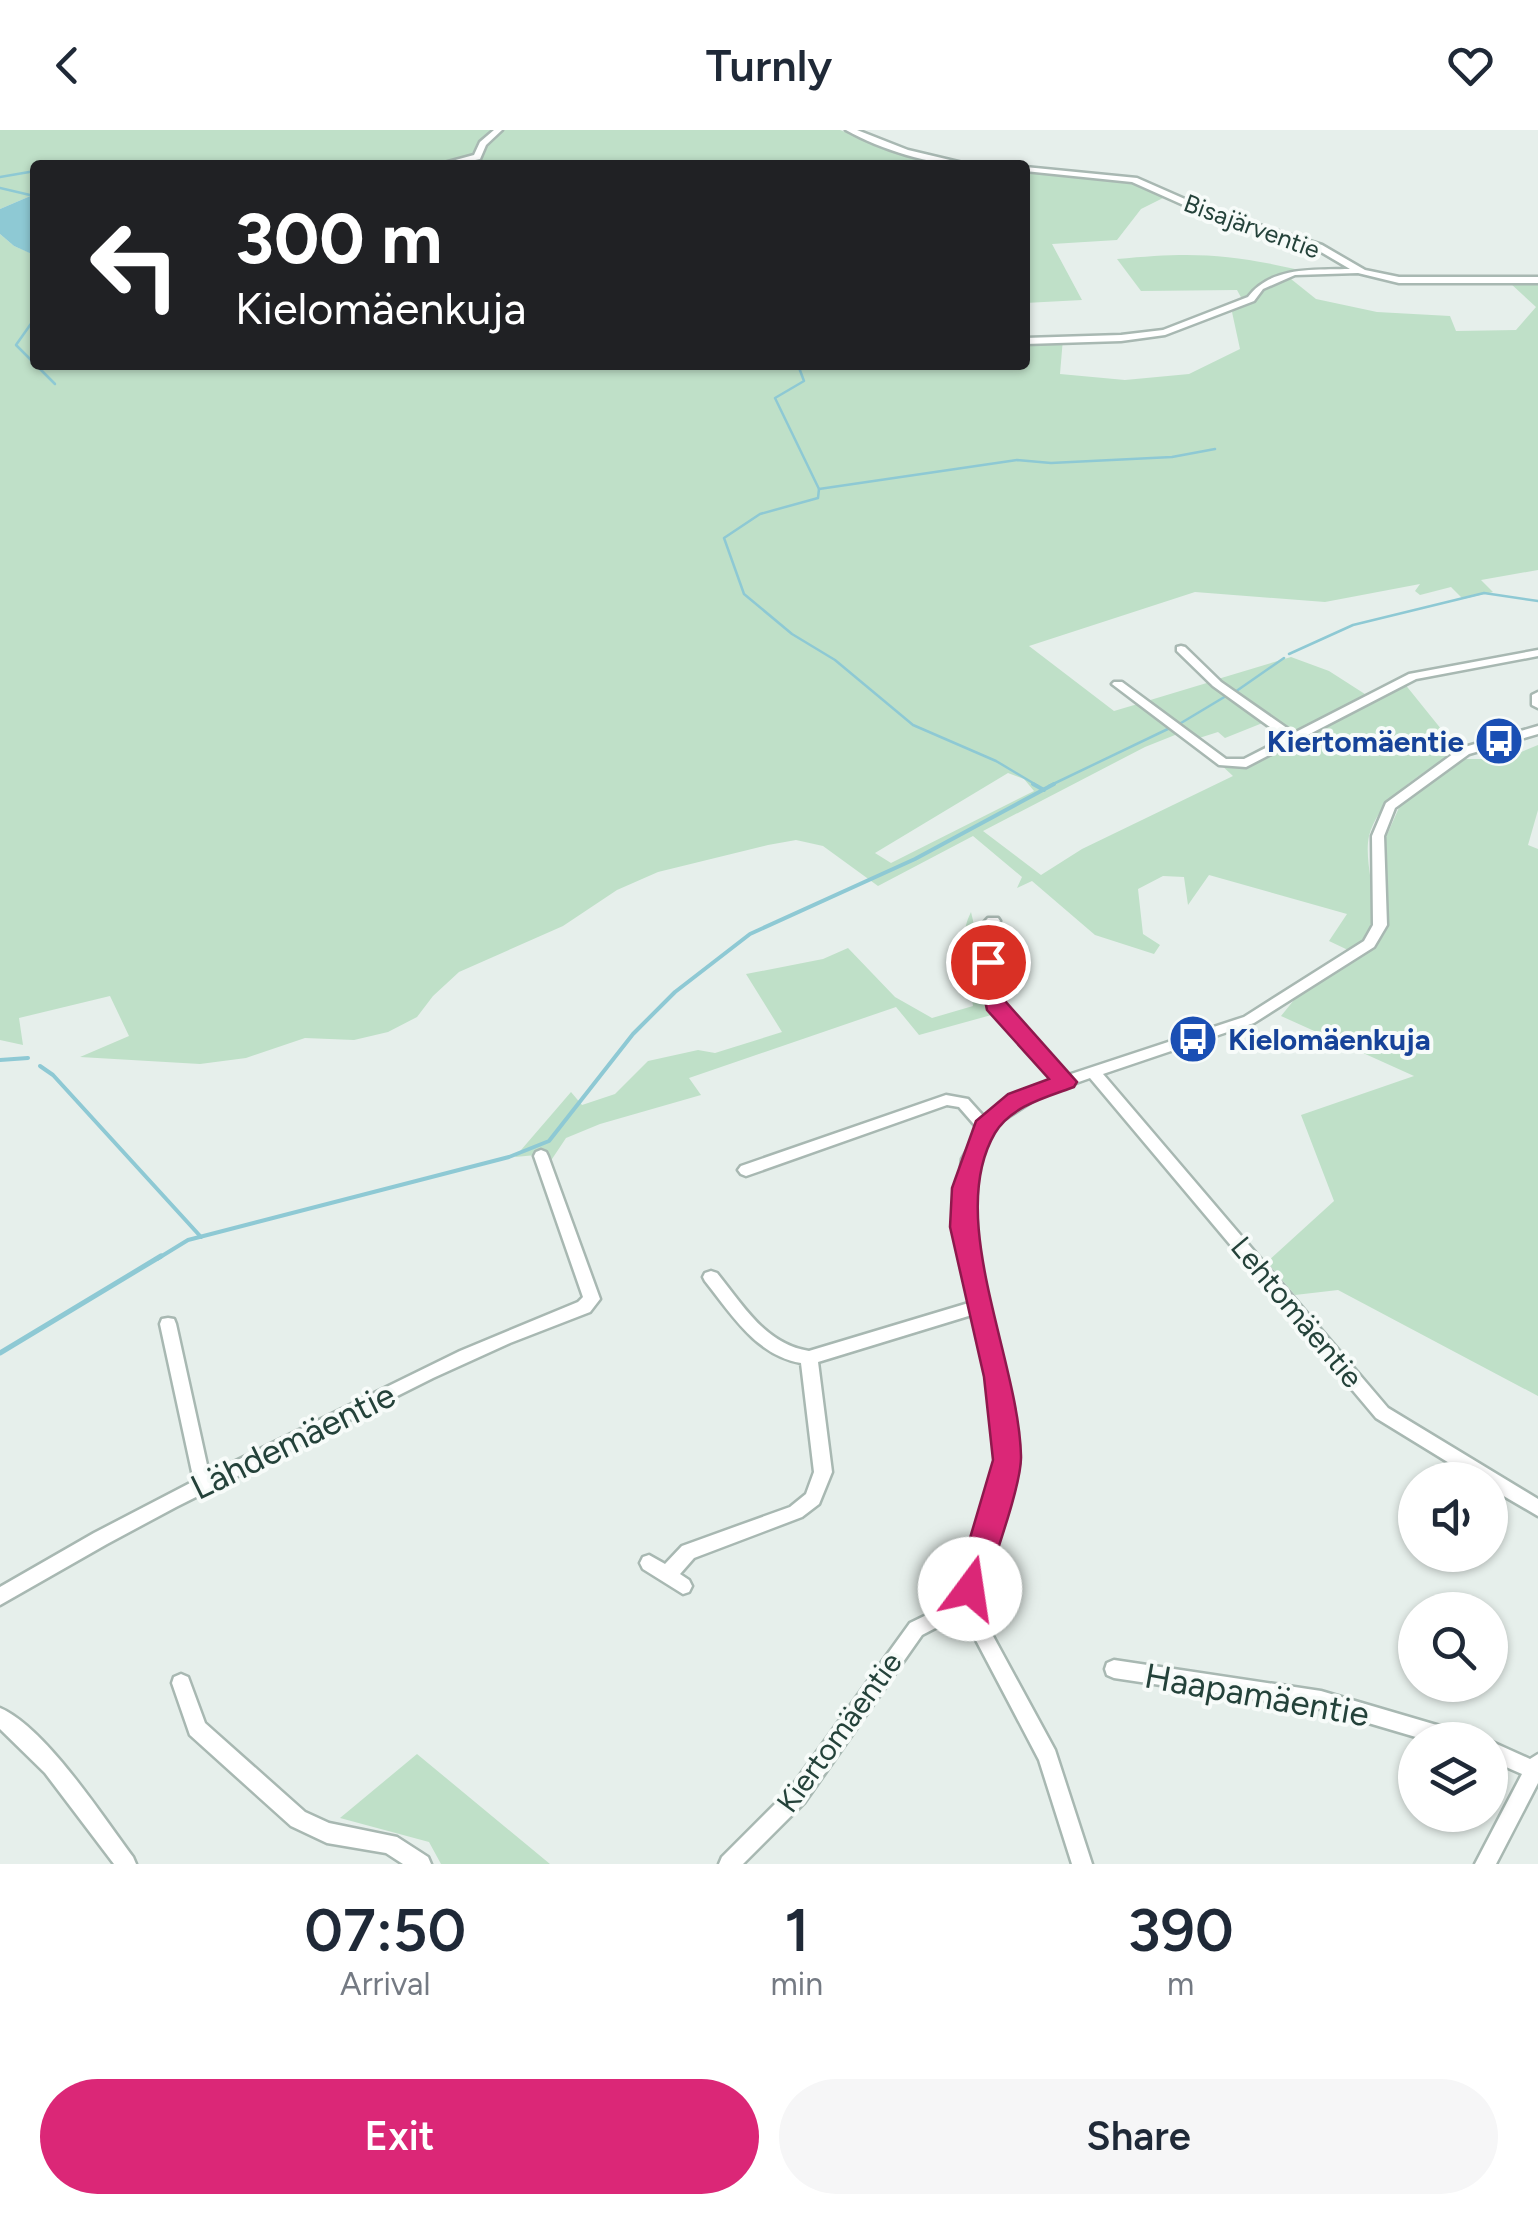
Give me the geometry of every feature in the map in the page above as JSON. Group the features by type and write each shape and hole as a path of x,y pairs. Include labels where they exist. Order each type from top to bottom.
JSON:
{"street":[{"path":"464,160 478,157 482,144 498,130"},
{"path":"850,130 906,152 944,160"},
{"name":"Bisajärventie","path":"1030,170 1134,180 1200,209 1320,248 1362,272 1399,280 1538,280"},
{"path":"1030,342 1165,332 1233,307 1251,298 1260,287 1294,273 1362,272"},
{"path":"1181,650 1218,684 1294,738"},
{"path":"1118,684 1223,762 1246,763 1412,676 1538,652"},
{"path":"1538,695 1538,705"},
{"path":"1082,1864 1048,1757 972,1615 974,1567 1008,1460 1003,1408 962,1207 975,1150 985,1127 1016,1100 1250,1020 1368,944 1380,925 1378,836 1390,806 1465,751 1538,730"},
{"path":"993,922 984,930 995,1005 1065,1082"},
{"name":"Lehtomäentie","path":"1093,1072 1382,1413 1538,1508"},
{"path":"746,1170 946,1100 963,1102 985,1127"},
{"name":"Lähdemäentie","path":"0,1597 48,1566 203,1484 403,1386 584,1308 592,1299 541,1156"},
{"path":"711,1277 771,1347 787,1356 809,1358 980,1306"},
{"path":"168,1324 203,1484"},
{"path":"649,1563 675,1581 688,1552 796,1512 813,1499 823,1472 809,1358"},
{"name":"Kiertomäentie","path":"729,1864 798,1796 916,1629 942,1616 972,1615"},
{"name":"Haapamäentie","path":"1114,1670 1321,1700 1398,1722"},
{"path":"181,1683 197,1729 298,1819 328,1833 390,1844 421,1864"},
{"path":"0,1717 22,1735 60,1779 126,1864"},
{"path":"1486,1864 1536,1766 1508,1756"}],"green space":[{"path":"0,130 840,130 926,160 30,160 30,196 0,209"},
{"path":"1030,172 1132,182 1167,196 1141,209 1117,240 1052,244 1082,300 1030,303"},
{"path":"0,234 30,253 30,370 1030,370 1030,338 1063,338 1060,374 1125,380 1189,374 1240,349 1232,312 1243,301 1237,290 1141,291 1117,259 1208,256 1274,264 1299,270 1286,275 1316,299 1377,312 1450,316 1456,331 1516,330 1536,307 1510,283 1538,285 1538,570 1481,580 1493,592 1463,599 1451,587 1420,595 1415,591 1420,584 1325,602 1195,592 1029,646 1114,711 1141,703 1180,733 1145,747 983,831 1041,875 1082,849 1233,776 1219,763 1236,768 1249,766 1404,683 1458,750 1406,786 1375,821 1368,851 1373,916 1362,942 1348,950 1329,941 1347,914 1209,875 1188,905 1184,877 1163,876 1138,889 1143,934 1160,945 1154,954 1095,935 1032,881 1017,888 1022,877 973,836 878,886 823,846 796,840 658,872 617,890 563,926 459,972 417,1017 388,1032 354,1040 305,1038 246,1058 200,1064 80,1057 129,1036 110,996 19,1018 23,1045 0,1040","holes":["1008,773 1024,779 1034,791 891,863 875,853"]},
{"path":"1291,657 1329,671 1368,696 1293,734 1218,679"},
{"path":"1210,682 1265,722 1225,738 1218,732 1196,739 1147,701"},
{"path":"1538,745 1538,810 1528,845 1538,849 1538,1396 1338,1290 1295,1295 1267,1262 1334,1201 1301,1115 1414,1076 1281,1016 1298,995 1374,947 1385,933 1386,837 1401,803 1426,781 1464,759 1504,759"},
{"path":"971,912 995,1014 919,1035 896,1007 689,1078 701,1095 600,1124 566,1138 548,1165 536,1155 515,1157 571,1092 582,1105 615,1094 648,1061 698,1050 715,1053 782,1032 746,974 823,959 848,948 895,997 932,1018 973,1006 964,959 964,936"},
{"path":"417,1754 550,1864 441,1864 429,1842 340,1818"}],"water":[{"path":"30,196 30,253 0,234 0,209"}],"waterway":[{"path":"0,177 30,172"},
{"path":"0,188 30,195"},
{"path":"30,325 16,345 30,359"},
{"path":"41,370 55,384"},
{"path":"800,370 804,381 775,398 819,489"},
{"path":"819,489 1017,460 1051,463 1172,457 1215,449"},
{"path":"819,489 818,498 760,514 724,538 744,594 792,634 835,660 913,725 996,761 1038,786"},
{"path":"1289,654 1353,625 1484,593 1538,601"},
{"path":"1235,692 1284,658"},
{"path":"1181,723 1226,696"},
{"path":"1049,786 1172,727"},
{"path":"1033,784 1043,790"},
{"path":"1043,790 1054,784"},
{"path":"201,1237 509,1157 549,1141 633,1034 675,992 750,934 915,859 1043,790"},
{"path":"0,1060 28,1058"},
{"path":"40,1066 53,1075 201,1237"},
{"path":"157,1259 201,1237"},
{"path":"0,1353 161,1256"}],"place":[{"name":"Kiertomäentie","path":"1499,741"},
{"name":"Kielomäenkuja","path":"1193,1039"}],"route":[{"path":"970,1589 1008,1460 998,1377 963,1227 965,1188 985,1127 1016,1100 1065,1082 995,1005 988,962"}]}
